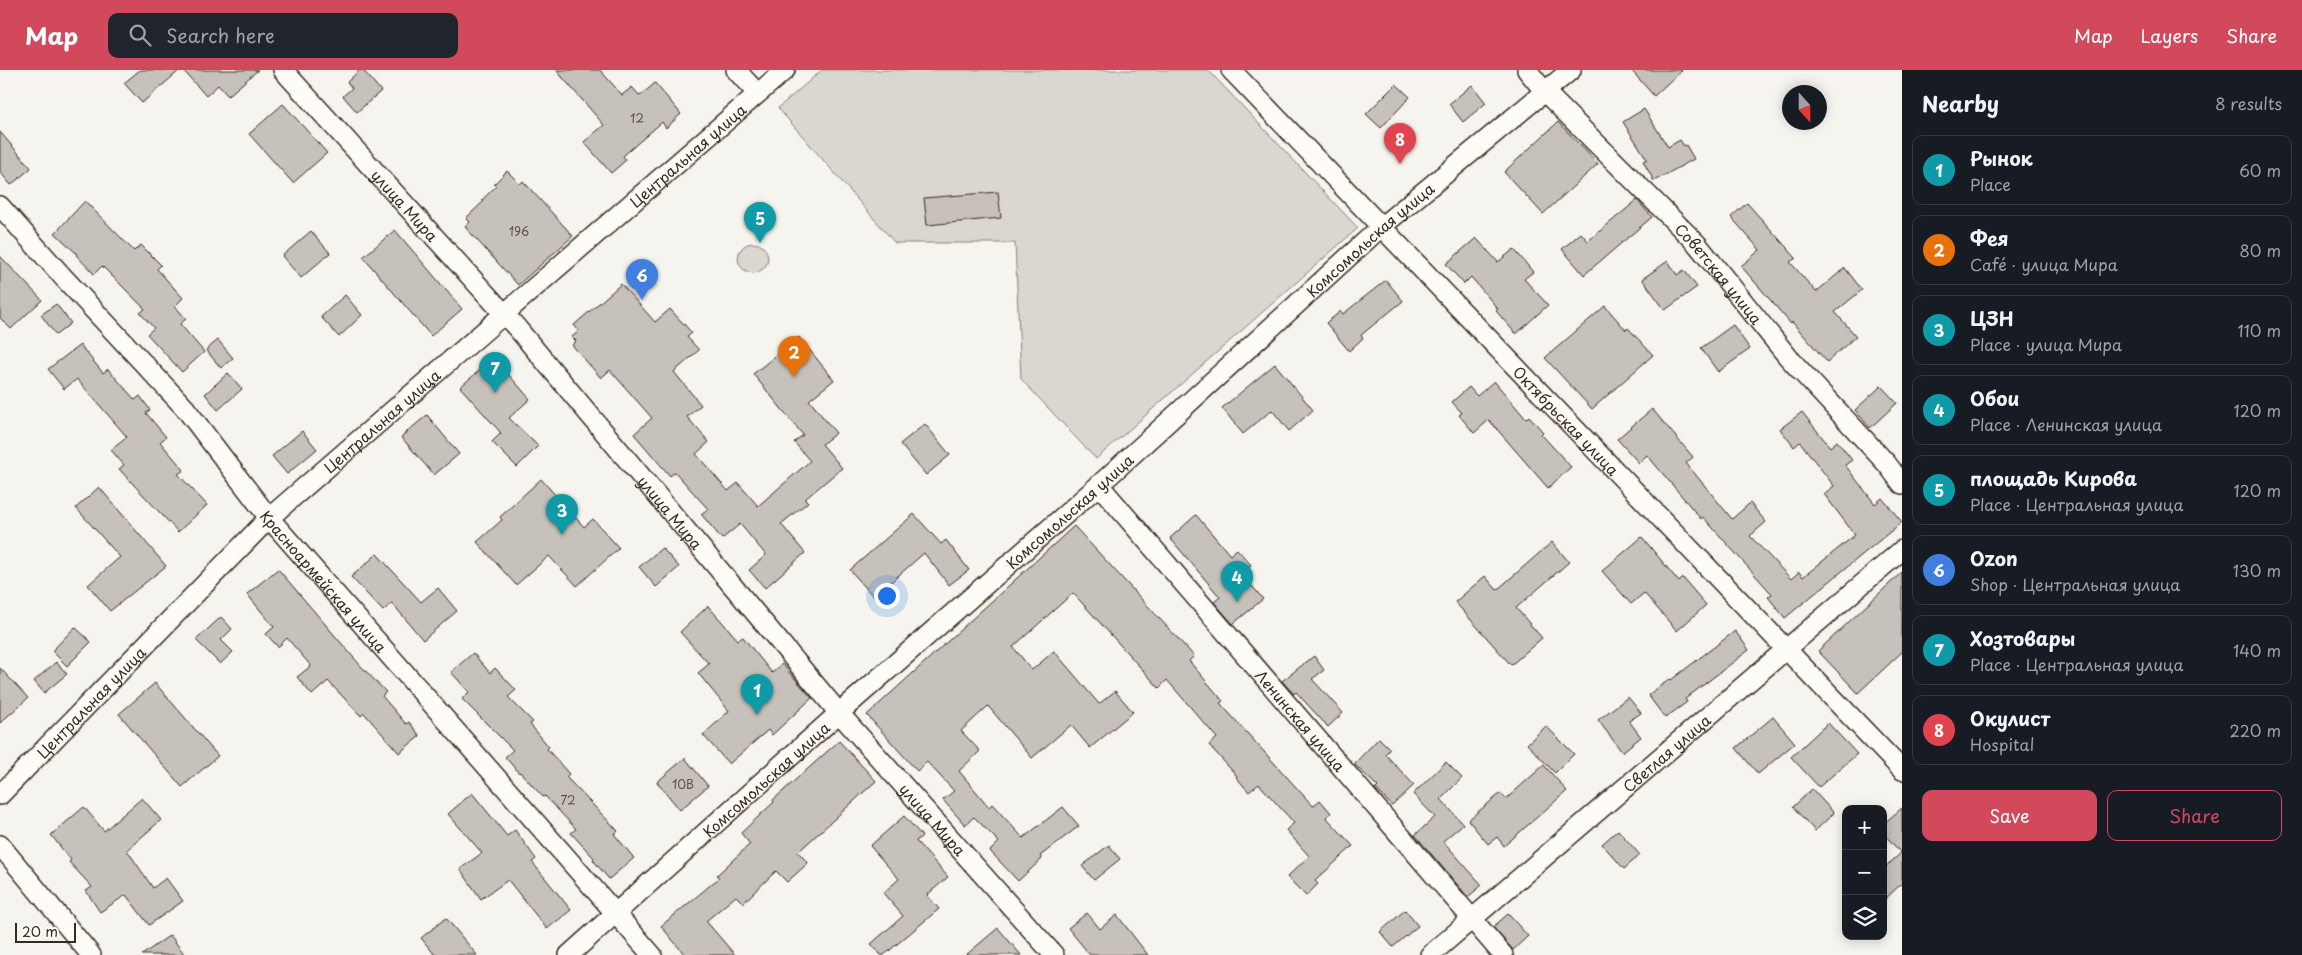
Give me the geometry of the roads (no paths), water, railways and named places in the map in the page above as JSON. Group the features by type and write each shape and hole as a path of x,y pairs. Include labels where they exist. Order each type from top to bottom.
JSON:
{"street":[{"name":"улица Мира","path":"283,70 503,312 839,713 1054,955"},
{"path":"736,70 757,93"},
{"name":"Центральная улица","path":"0,795 269,518 503,312 784,70"},
{"name":"Октябрьская улица","path":"1231,70 1902,770"},
{"name":"Советская улица","path":"1527,70 1545,92 1697,244 1788,357 1902,484"},
{"name":"Комсомольская улица","path":"569,955 839,713 1099,485 1381,227 1571,70"},
{"name":"Красноармейская улица","path":"0,206 185,408 269,518 652,955"},
{"name":"Ленинская улица","path":"1099,485 1503,955"},
{"name":"Светлая улица","path":"1430,955 1788,650 1902,550"},
{"path":"0,846 91,955"}],"place":[{"name":"Окулист","path":"1400,164"},
{"name":"площадь Кирова","path":"760,243"},
{"name":"Ozon","path":"642,300"},
{"name":"Фея","path":"794,377"},
{"name":"Хозтовары","path":"495,393"},
{"name":"ЦЗН","path":"562,535"},
{"name":"Обои","path":"1237,602"},
{"name":"Рынок","path":"757,715"}]}
